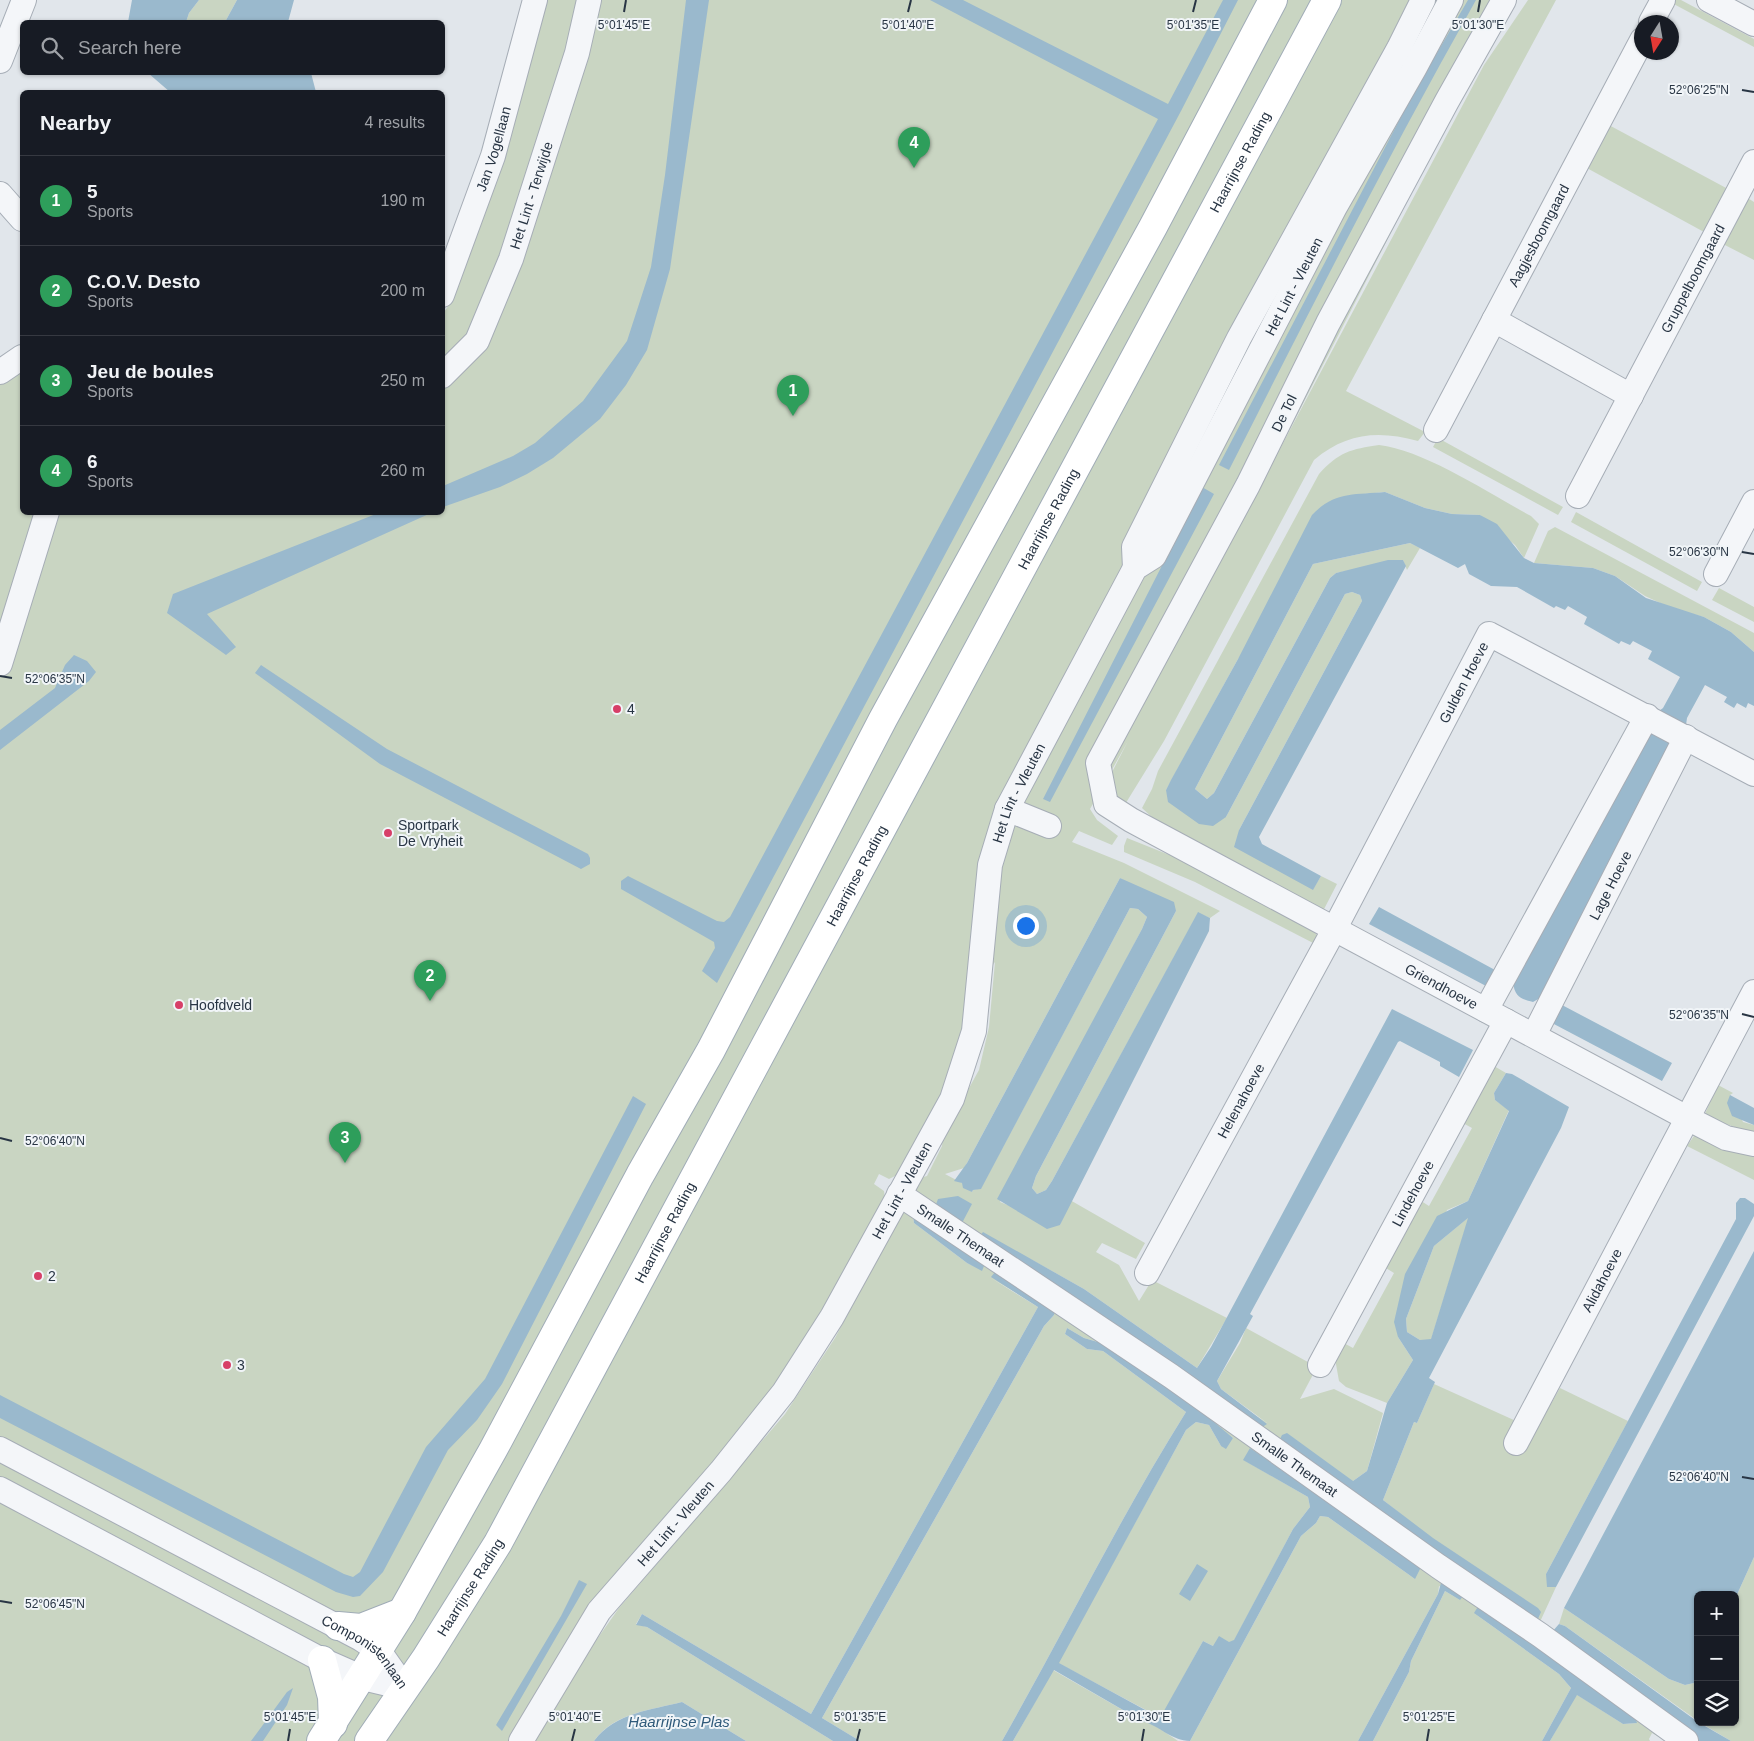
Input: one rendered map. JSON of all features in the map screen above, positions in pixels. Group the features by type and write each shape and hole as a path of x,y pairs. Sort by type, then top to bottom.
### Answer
{"main road":[{"path":"327,1733 363,1678 402,1612 711,1050 884,719 1148,235 1273,0"},
{"name":"Haarrijnse Rading","path":"369,1741 498,1543 1327,0"},
{"path":"338,1626 361,1628 402,1612"},
{"path":"322,1660 332,1697 327,1733"}],"street":[{"path":"0,61 24,0"},
{"name":"Jan Vogellaan","path":"445,287 493,156 535,0"},
{"name":"Het Lint - Terwijde","path":"445,373 477,341 511,259 577,53 589,0"},
{"name":"Het Lint - Vleuten","path":"522,1741 599,1611 721,1471 784,1392 832,1317 952,1098 974,1031 990,865 1007,809 1135,568 1134,547 1192,460 1249,344 1325,202 1423,0"},
{"name":"Het Lint - Vleuten","path":"1325,202 1414,69 1451,0"},
{"name":"De Tol","path":"1131,820 1106,804 1098,763 1248,485 1332,314 1504,0"},
{"path":"1655,15 1663,0"},
{"path":"1709,0 1754,24"},
{"name":"Aagjesboomgaard","path":"1436,430 1634,55"},
{"name":"Gruppelboomgaard","path":"1578,496 1754,162"},
{"path":"0,194 20,216"},
{"path":"1494,320 1631,396"},
{"path":"0,372 20,358"},
{"path":"1716,574 1754,502"},
{"path":"0,664 46,515"},
{"name":"Gulden Hoeve","path":"1335,928 1489,634 1754,774"},
{"path":"1496,1015 1648,717"},
{"name":"Lage Hoeve","path":"1534,1035 1685,737"},
{"path":"1007,809 1049,826"},
{"name":"Griendhoeve","path":"1131,820 1689,1119 1726,1138 1754,1144"},
{"name":"Helenahoeve","path":"1147,1273 1335,928"},
{"name":"Alidahoeve","path":"1516,1443 1689,1119 1754,992"},
{"name":"Lindehoeve","path":"1320,1365 1496,1015"},
{"name":"Smalle Themaat","path":"900,1194 1172,1376 1438,1566 1540,1635 1686,1741"},
{"name":"Componistenlaan","path":"0,1449 338,1626 379,1651 405,1688"},
{"name":"Componistenlaan","path":"0,1489 322,1660 363,1678 405,1688"}],"green space":[{"path":"199,0 237,0 226,20 187,20 189,13"},
{"path":"543,0 1515,0 1450,118 1274,460 1484,65 1528,0 1556,0 1346,391 1425,432 1418,441 1376,435 1350,439 1326,451 1314,460 1164,741 1124,806 1114,793 1110,776 1128,741 1090,809 1097,820 1118,836 1112,845 1079,831 1072,842 1124,863 1220,911 1210,918 1198,913 1052,1181 1046,1190 1037,1194 1032,1188 1036,1176 1176,911 1120,878 967,1163 964,1168 945,1174 962,1183 972,1192 981,1188 1130,908 1138,909 1147,917 1142,929 1000,1202 1060,1225 1070,1200 1145,1243 1136,1259 1102,1243 1096,1252 1119,1265 1139,1301 1152,1280 1227,1318 1197,1368 1084,1289 1034,1261 981,1239 1093,1309 1267,1423 1221,1389 1217,1381 1240,1343 1246,1328 1317,1367 1300,1399 1334,1389 1383,1413 1367,1471 1353,1481 1697,1741 1666,1741 1652,1733 1650,1741 1550,1741 1576,1694 1623,1724 1637,1723 1474,1613 1559,1674 1571,1688 1542,1741 1373,1741 1409,1672 1411,1661 1445,1591 1460,1600 1439,1586 1438,1594 1358,1741 1190,1741 1301,1536 1316,1523 1320,1516 1328,1517 1415,1579 1276,1465 1244,1460 1308,1497 1310,1507 1293,1529 1234,1641 1213,1646 1203,1641 1161,1718 1058,1663 1186,1430 1196,1422 1209,1425 1221,1446 1233,1438 1108,1345 1084,1338 1067,1328 1065,1334 1087,1349 1103,1351 1186,1412 1115,1534 1002,1741 860,1741 822,1718 1044,1326 1054,1315 991,1278 1038,1307 811,1714 642,1614 636,1624 647,1627 833,1741 746,1741 682,1702 623,1718 603,1731 594,1741 535,1741 595,1642 619,1608 785,1414 835,1338 903,1211 913,1215 914,1223 967,1263 982,1270 921,1216 914,1189 920,1178 927,1176 942,1146 943,1135 979,1070 989,1027 995,962 971,998 953,1076 897,1175 889,1179 879,1174 874,1184 884,1191 885,1200 793,1364 514,1741 0,1741 0,381 20,366 20,515 445,515 445,310 469,252"},
{"path":"1670,0 1681,0 1754,39 1754,47 1670,2"},
{"path":"1607,124 1728,189 1704,232 1585,167"},
{"path":"1746,197 1754,202 1754,260 1721,243"},
{"path":"1438,438 1563,507 1558,515 1433,447"},
{"path":"1379,445 1416,455 1436,464 1531,516 1539,524 1524,558 1515,545 1480,515 1452,514 1425,508 1385,492 1364,494 1238,659 1166,790 1226,817 1345,594 1352,592 1360,595 1362,601 1239,830 1313,889 1321,876 1337,884 1322,913 1156,821 1142,808 1152,789 1158,771 1319,474 1339,456 1353,450"},
{"path":"1576,512 1702,582 1697,591 1571,522"},
{"path":"1555,527 1754,633 1754,652 1731,632 1704,617 1671,608 1645,596 1615,576 1593,568 1534,563 1548,531"},
{"path":"1410,543 1420,548 1407,570 1403,560 1336,573 1330,578 1214,793 1207,799 1195,789 1313,564"},
{"path":"1719,588 1754,607 1754,622 1712,600"},
{"path":"1127,838 1177,858 1313,928 1317,936 1317,945 1195,882 1124,852"},
{"path":"1494,1066 1506,1073 1494,1093 1495,1100 1509,1110 1468,1201 1447,1210 1398,1337 1413,1360 1387,1403 1346,1387 1339,1381 1334,1353 1340,1341 1353,1348 1394,1273 1381,1265 1418,1199 1429,1206 1472,1128 1461,1122"},
{"path":"1718,1085 1733,1093 1730,1095 1743,1122 1754,1125 1754,1134 1704,1116"},
{"path":"1696,1133 1754,1155 1754,1180 1687,1146"},
{"path":"1469,1217 1431,1340 1420,1340 1407,1332 1406,1319 1434,1246"},
{"path":"1434,1384 1536,1430 1560,1388 1628,1421 1546,1574 1552,1587 1556,1587 1539,1624 1383,1500 1414,1422 1417,1423"},
{"path":"1754,1557 1754,1741 1731,1741 1706,1726 1739,1726 1739,1591"},
{"path":"1564,1608 1669,1679 1685,1685 1694,1683 1694,1718 1565,1626 1559,1624"},
{"path":"1053,1670 1142,1721 1153,1724 1178,1741 1013,1741"}],"water":[{"path":"132,0 199,0 189,13 187,20 128,20"},
{"path":"237,0 294,0 289,20 226,20"},
{"path":"686,0 709,0 670,269 647,350 626,385 600,419 553,458 527,474 500,487 445,506 445,485 513,456 535,443 583,401 627,341 651,267 665,175"},
{"path":"930,0 963,0 1168,104 1223,0 1238,0 1181,111 717,983 702,971 715,948 714,942 621,889 621,881 628,876 717,921 724,922 730,917 1158,119"},
{"path":"1468,0 1476,0 1319,292 1229,470 1219,465 1414,92"},
{"path":"150,75 312,75 315,90 168,90"},
{"path":"1202,487 1214,494 1050,802 1043,799"},
{"path":"1385,492 1425,508 1452,514 1480,515 1497,524 1524,558 1534,563 1593,568 1615,576 1646,598 1704,617 1731,632 1754,652 1754,706 1748,703 1746,708 1737,703 1734,708 1724,702 1727,697 1705,685 1687,718 1685,732 1540,998 1533,1002 1519,996 1515,991 1513,983 1655,714 1663,708 1680,677 1648,659 1652,651 1633,641 1630,645 1621,641 1619,644 1584,624 1587,617 1568,606 1565,610 1556,606 1554,608 1517,587 1491,586 1469,574 1465,564 1458,568 1410,543 1313,564 1195,789 1207,799 1214,793 1330,578 1336,573 1388,560 1403,560 1406,566 1259,837 1262,844 1321,876 1313,890 1234,847 1239,830 1362,601 1360,595 1352,592 1345,594 1226,817 1213,826 1199,824 1168,802 1166,790 1171,780 1238,659 1312,515 1320,507 1337,498 1354,494"},
{"path":"373,515 427,515 207,614 236,647 226,655 167,613 173,594"},
{"path":"74,655 87,661 96,672 89,681 0,750 0,730 55,688 65,665"},
{"path":"261,665 387,749 588,854 590,864 581,869 380,764 255,673"},
{"path":"1120,878 1174,902 1176,911 1036,1176 1032,1188 1037,1194 1046,1190 1052,1181 1198,912 1210,918 1209,931 1060,1225 1047,1229 997,1199 1142,929 1147,917 1138,909 1130,908 981,1189 973,1190 972,1192 963,1188 962,1183 954,1181 967,1163"},
{"path":"1379,907 1495,970 1486,986 1369,924"},
{"path":"1562,1005 1672,1063 1662,1081 1552,1023"},
{"path":"1392,1009 1473,1050 1459,1077 1440,1066 1440,1062 1400,1041 1398,1042 1250,1314 1253,1316 1217,1381 1221,1389 1267,1424 1261,1428 1093,1309 981,1239 980,1236 983,1232 1084,1289 1197,1368 1211,1347"},
{"path":"1506,1073 1512,1074 1569,1107 1561,1128 1429,1378 1435,1382 1417,1423 1414,1422 1383,1500 1433,1538 1538,1608 1541,1612 1537,1621 1279,1441 1282,1435 1287,1433 1353,1481 1367,1471 1387,1403 1413,1360 1398,1337 1394,1322 1405,1274 1437,1216 1468,1201 1509,1111 1495,1100 1494,1093","holes":["1468,1218 1431,1339 1420,1340 1407,1332 1406,1319 1434,1246"]},
{"path":"1730,1095 1754,1108 1754,1125 1732,1116 1727,1103"},
{"path":"633,1096 646,1104 502,1384 477,1420 448,1450 383,1572 360,1596 353,1597 336,1592 0,1418 0,1395 353,1577 360,1572 426,1447 485,1379"},
{"path":"958,1196 972,1204 962,1223 935,1207 938,1199"},
{"path":"1740,1198 1745,1198 1754,1204 1754,1216 1556,1587 1547,1587 1546,1574 1736,1219 1736,1203"},
{"path":"913,1215 921,1216 984,1266 982,1271 967,1263 914,1223"},
{"path":"1754,1251 1754,1557 1739,1591 1694,1591 1694,1683 1685,1685 1669,1679 1564,1608"},
{"path":"995,1272 1055,1307 1054,1315 1044,1326 822,1718 860,1741 833,1741 647,1627 636,1625 642,1614 811,1714 1038,1307 991,1277"},
{"path":"1067,1328 1084,1338 1108,1345 1202,1412 1233,1438 1226,1449 1221,1446 1209,1425 1196,1422 1186,1430 1059,1663 1160,1718 1203,1641 1213,1646 1219,1636 1229,1642 1234,1640 1293,1529 1310,1507 1308,1497 1243,1460 1250,1448 1421,1567 1415,1579 1328,1517 1320,1516 1316,1523 1301,1536 1190,1741 1177,1739 1142,1721 1054,1670 1013,1741 1002,1741 1115,1534 1186,1412 1103,1351 1087,1349 1065,1334"},
{"path":"1197,1564 1208,1571 1190,1601 1179,1594"},
{"path":"579,1580 587,1584 502,1731 496,1725 561,1616"},
{"path":"1441,1583 1447,1584 1464,1595 1460,1600 1445,1591 1411,1661 1409,1672 1373,1741 1358,1741 1438,1594"},
{"path":"1479,1605 1634,1714 1637,1723 1623,1724 1577,1695 1550,1741 1542,1741 1571,1688 1559,1674 1474,1613"},
{"path":"1559,1624 1565,1626 1694,1719 1694,1726 1705,1726 1731,1741 1697,1741 1552,1632"},
{"path":"293,1688 287,1705 263,1741 251,1741 287,1692"},
{"name":"Haarrijnse Plas","path":"682,1702 746,1741 594,1741 603,1731 624,1718 647,1710"}],"place":[{"name":"6","path":"914,168"},
{"name":"5","path":"793,416"},
{"name":"4","path":"617,709"},
{"name":"Sportpark De Vryheit","path":"388,833"},
{"name":"C.O.V. Desto","path":"430,1001"},
{"name":"Hoofdveld","path":"179,1005"},
{"name":"Jeu de boules","path":"345,1163"},
{"name":"2","path":"38,1276"},
{"name":"3","path":"227,1365"}]}
